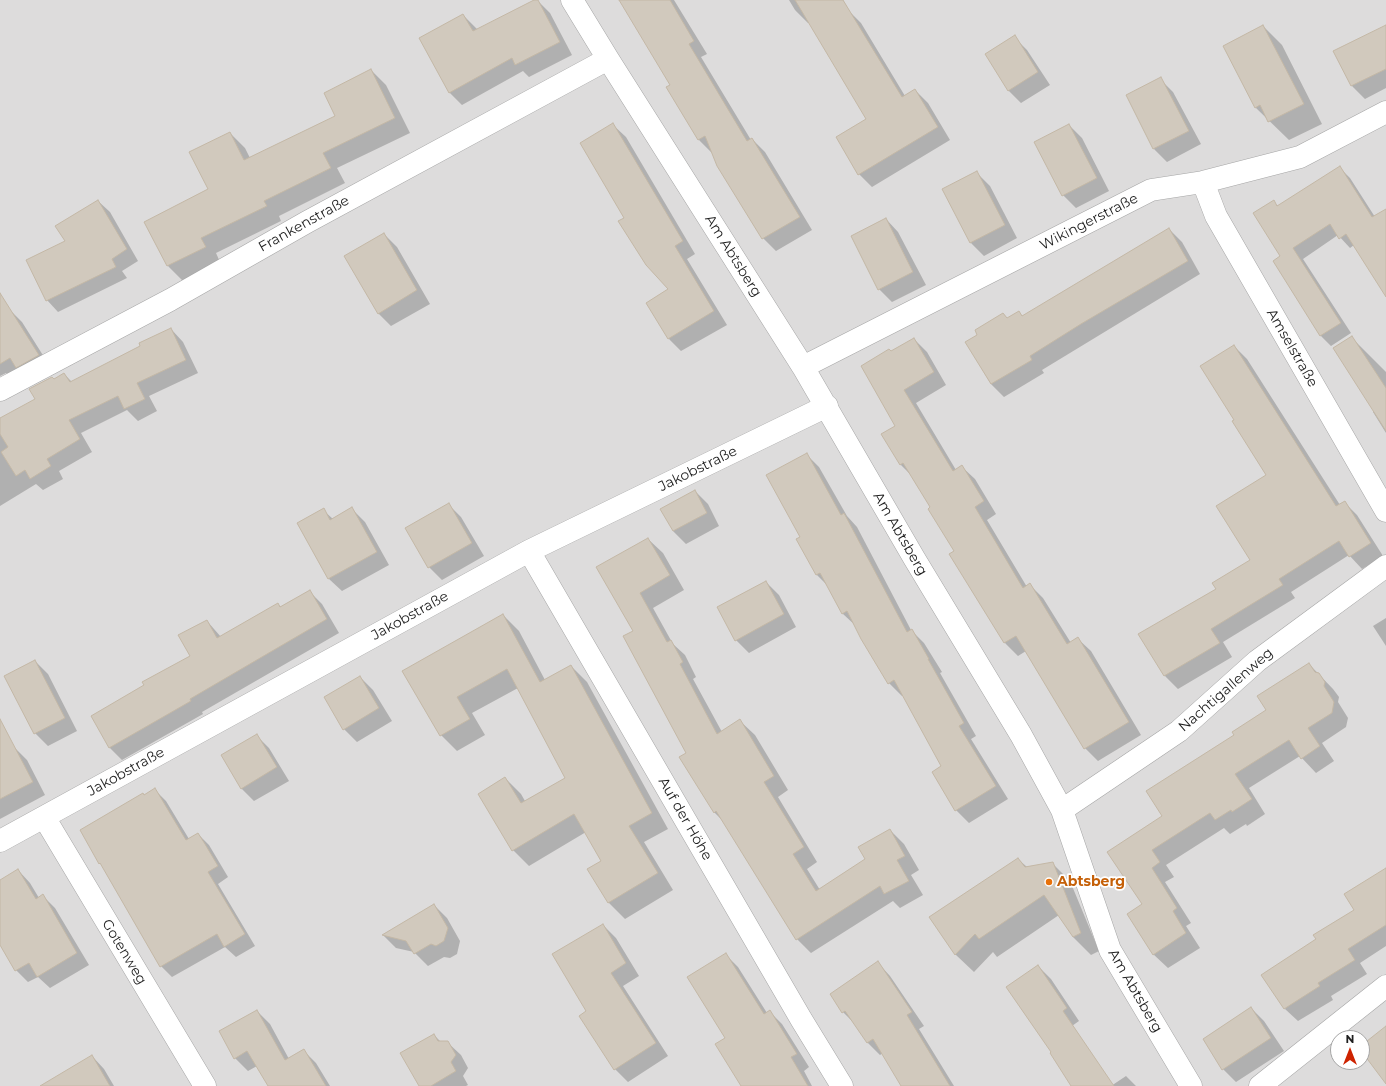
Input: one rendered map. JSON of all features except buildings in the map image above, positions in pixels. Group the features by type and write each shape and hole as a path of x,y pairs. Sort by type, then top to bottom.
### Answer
{"street":[{"name":"Am Abtsberg","path":"572,0 827,406 914,558 1021,735 1062,810 1110,950 1191,1086"},
{"name":"Frankenstraße","path":"0,390 170,300 307,222 608,59"},
{"name":"Wikingerstraße","path":"803,367 1151,190 1203,182 1300,157 1386,112"},
{"name":"Amselstraße","path":"1203,182 1216,216 1386,511"},
{"name":"Jakobstraße","path":"0,841 529,551 827,406"},
{"name":"Auf der Höhe","path":"529,551 801,1019 842,1086"},
{"name":"Nachtigallenweg","path":"1062,810 1179,731 1257,661 1386,566"},
{"name":"Gotenweg","path":"44,817 205,1086"},
{"path":"1260,1086 1386,986"}],"shaded area":[{"path":"0,0 1386,0 1386,1086 0,1086"}],"place":[{"name":"Abtsberg","path":"1049,882"}]}
